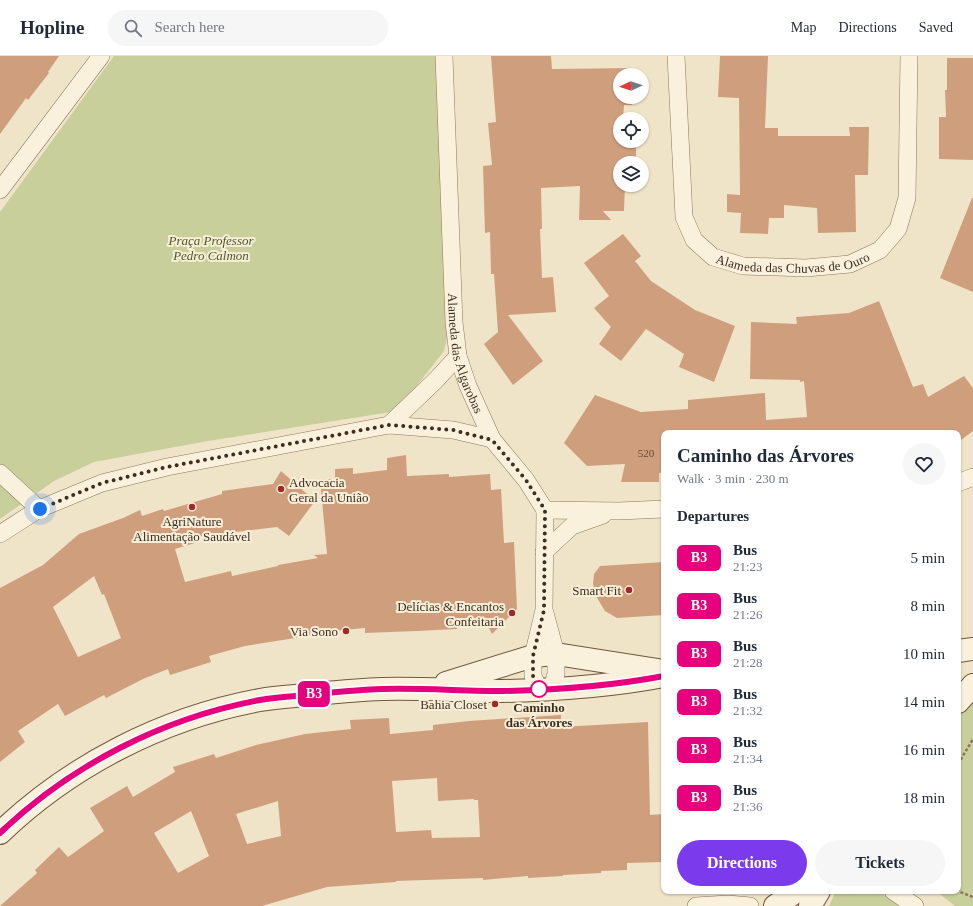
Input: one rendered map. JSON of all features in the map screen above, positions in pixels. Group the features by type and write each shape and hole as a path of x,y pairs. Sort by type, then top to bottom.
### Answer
{"main road":[{"path":"961,651 973,649"},
{"path":"427,689 533,656 556,654 661,671"},
{"path":"0,833 22,812 64,782 112,751 161,729 214,710 261,700 321,693 383,689 502,691 545,689 596,686 661,676"},
{"path":"961,699 973,685"},
{"path":"776,906 794,894"},
{"path":"810,906 817,894"}],"street":[{"path":"0,190 101,56"},
{"name":"Alameda das Algarobas","path":"444,56 454,322 458,356 468,386 492,440 526,480 545,510"},
{"name":"Alameda das Chuvas de Ouro","path":"676,56 684,217 694,240 713,257 742,266 806,268 850,264 880,250 898,229 907,198 909,56"},
{"path":"389,425 432,385 458,356"},
{"path":"0,534 40,509 102,483 167,467 389,425 453,430 492,440"},
{"path":"0,473 40,509"},
{"path":"961,482 973,477"},
{"path":"544,610 556,654 556,674 545,689 533,676 533,656 544,610 545,510 661,509"},
{"path":"544,552 572,526 594,517 619,510"},
{"path":"897,894 915,906"},
{"path":"696,906 728,904 750,906"}],"path":[{"path":"961,759 973,739"},
{"path":"961,892 973,897"}],"green space":[{"name":"Praça Professor Pedro Calmon","path":"114,56 436,56 452,318 444,351 397,411 208,441 94,462 54,481 0,519 0,212"},
{"path":"973,693 973,906 955,906 940,894 961,894 961,711"},
{"path":"835,894 883,894 899,906 829,906"}],"building":[{"path":"0,56 59,56 48,72 49,73 28,100 26,98 0,134"},
{"path":"491,56 551,56 552,69 613,68 613,104 632,105 624,105 624,112 613,112 613,148 636,148 636,156 613,156 613,192 625,192 624,211 603,211 611,220 579,220 580,186 541,188 542,229 540,229 542,278 553,277 556,312 508,315 543,361 513,385 484,344 498,332 494,274 491,274 490,232 485,233 483,166 492,165 488,123 496,122"},
{"path":"720,56 768,56 765,128 778,128 778,136 850,136 849,127 869,127 868,175 855,175 856,232 818,233 817,208 784,205 784,218 769,218 768,234 740,233 741,213 727,212 727,194 740,195 739,98 718,97"},
{"path":"947,58 973,58 973,160 939,159 939,117 946,117 945,90 947,90"},
{"path":"973,198 973,292 940,278"},
{"path":"623,234 641,256 635,261 651,281 695,310 735,326 714,382 679,367 684,354 646,329 621,361 599,344 611,327 594,308 609,296 584,263"},
{"path":"879,301 913,387 923,384 928,397 964,376 973,388 973,431 961,440 961,430 661,430 661,473 659,473 659,482 621,482 625,464 587,466 564,443 595,395 641,412 688,409 688,400 765,393 766,420 807,417 804,381 750,379 751,322 797,324 796,317 849,313"},
{"path":"406,455 407,476 449,474 449,477 490,474 491,490 501,489 504,543 514,542 517,609 492,634 487,624 457,626 457,629 365,633 365,628 321,632 321,634 245,646 209,656 211,662 170,675 168,669 143,679 106,698 104,695 65,716 58,704 18,731 25,742 0,762 0,588 43,565 79,534 123,518 140,510 142,516 222,494 222,491 273,484 281,471 315,501 289,536 277,527 195,537 198,542 175,549 185,582 231,571 232,576 278,565 318,558 314,555 327,554 320,479 335,479 335,469 353,468 353,474 387,470 387,458","holes":["94,576 102,595 104,594 121,638 78,657 53,607"]},
{"name":"Smart Fit","path":"661,562 661,615 617,618 605,611 596,596 593,584 594,574 600,566"},
{"path":"561,715 561,727 648,722 650,815 661,814 661,862 627,863 627,870 601,871 601,873 563,876 528,878 528,876 483,880 483,878 396,881 327,887 262,906 0,906 37,873 35,870 59,847 68,857 104,831 90,808 127,786 133,797 175,772 173,767 214,754 216,758 256,745 305,734 351,729 350,720 389,718 390,734 433,730 433,725","holes":["437,778 438,801 478,800 480,837 432,838 431,830 396,832 392,781","278,801 281,836 247,844 236,814","191,811 209,856 178,873 154,833"]}],"bus line":[{"name":"B3","path":"0,833 22,812 64,782 112,751 161,729 214,710 261,700 321,693 383,689 502,691 596,686 661,676"}],"place":[{"name":"Advocacia Geral da União","path":"281,489"},
{"name":"AgriNature Alimentação Saudável","path":"192,507"},
{"name":"Smart Fit","path":"629,590"},
{"name":"Delícias & Encantos Confeitaria","path":"512,613"},
{"name":"Via Sono","path":"346,631"},
{"name":"Caminho das Árvores","path":"539,689"},
{"name":"Bahia Closet","path":"495,704"}],"route":[{"path":"40,509 102,483 167,467 389,425 453,430 492,440 526,480 545,510 544,610 533,656 533,676 539,689"}]}
